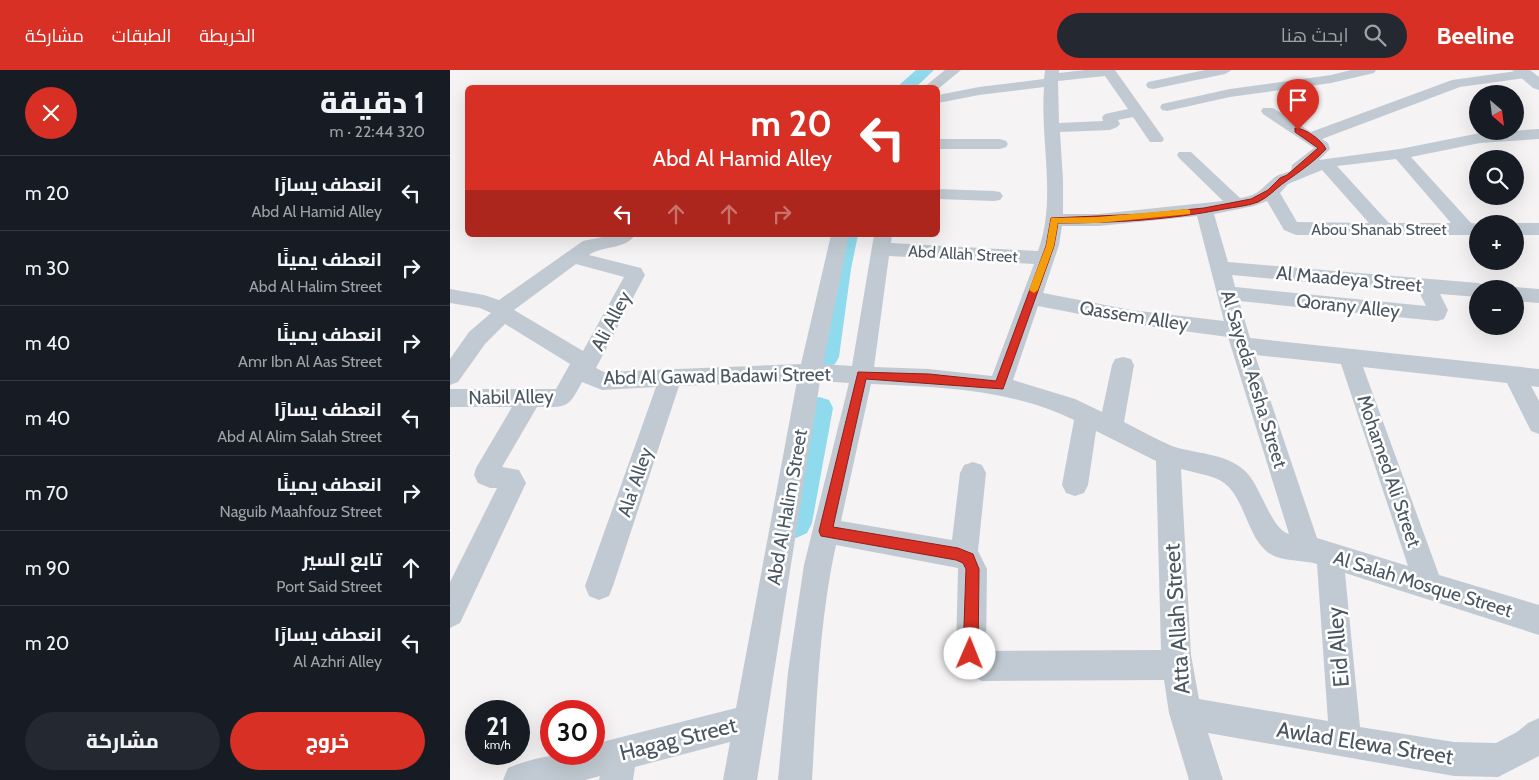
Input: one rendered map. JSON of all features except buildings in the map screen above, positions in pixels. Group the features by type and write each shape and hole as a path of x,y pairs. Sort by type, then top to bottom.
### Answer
{"main road":[{"path":"1522,72 1539,85"}],"street":[{"path":"934,85 954,70"},
{"path":"1154,85 1225,70"},
{"path":"1167,107 1255,89 1331,79 1369,70"},
{"path":"940,99 1051,77 1108,72 1156,139"},
{"path":"1313,140 1315,136 1457,83 1522,72"},
{"path":"1000,386 1052,239 1054,220 1051,77"},
{"path":"1268,111 1322,146 1322,149 1289,177"},
{"path":"1052,128 1108,126 1112,124 1110,117 1137,112"},
{"path":"1054,220 1098,220 1204,210 1254,201 1271,192 1282,180 1325,163 1400,154 1473,139 1539,134"},
{"path":"940,144 1000,144"},
{"path":"1400,154 1469,226"},
{"path":"1185,155 1236,204"},
{"path":"1325,163 1384,229"},
{"name":"Abou Shanab Street","path":"1271,192 1288,224 1296,229 1469,229"},
{"path":"940,194 994,196"},
{"name":"Al Sayeda Aesha Street","path":"1204,210 1239,338 1318,551"},
{"path":"1524,229 1539,229"},
{"path":"450,376 477,338 502,311 590,245 614,242 619,237"},
{"name":"Abd Al Halim Street","path":"740,780 810,372 840,237"},
{"path":"795,780 803,672 818,565 862,375 882,242"},
{"name":"Abd Allah Street","path":"882,242 1045,258"},
{"path":"573,257 635,274"},
{"name":"Al Maadeya Street","path":"1221,268 1469,289"},
{"name":"Ali Alley","path":"584,365 635,274"},
{"name":"Qorany Alley","path":"1228,293 1437,314 1438,310 1426,285"},
{"path":"1524,295 1539,296"},
{"name":"Abd Al Gawad Badawi Street","path":"450,296 484,302 502,311 584,365 590,376 602,381 810,372 929,378 1000,386 1047,397 1112,427"},
{"name":"Qassem Alley","path":"1031,298 1349,357 1539,378"},
{"name":"Mohamed Ali Street","path":"1349,357 1429,586"},
{"name":"Nabil Alley","path":"450,398 562,397 584,365"},
{"path":"1112,427 1123,365"},
{"path":"1514,375 1539,424"},
{"name":"Ala' Alley","path":"599,586 671,378"},
{"path":"450,612 513,483 510,478 490,477 487,475 488,468 530,398"},
{"path":"1075,485 1087,415"},
{"name":"Al Salah Mosque Street","path":"1112,427 1168,456 1223,469 1235,477 1244,487 1262,525 1275,542 1285,548 1318,551 1538,620"},
{"name":"Atta Allah Street","path":"1168,456 1177,665 1185,713 1206,780"},
{"path":"964,555 973,473"},
{"path":"825,531 964,555 971,564 972,569 970,654 982,666 1177,665"},
{"name":"Eid Alley","path":"1318,551 1346,739"},
{"name":"Awlad Elewa Street","path":"1185,713 1346,739 1454,759 1498,760 1529,744 1539,734"},
{"name":"Hagag Street","path":"520,780 618,767 750,721"}],"waterway":[{"path":"908,85 926,70"},
{"path":"826,357 839,269 847,237"},
{"path":"796,523 819,408"}],"slow traffic":[{"path":"1034,290 1050,246 1054,220 1098,220 1187,212"}],"route":[{"path":"970,654 972,569 971,564 964,555 825,531 862,375 929,378 1000,386 1050,246 1054,220 1098,220 1144,216 1204,210 1254,201 1266,196 1282,180 1289,177 1322,149 1322,146 1298,130"}]}
